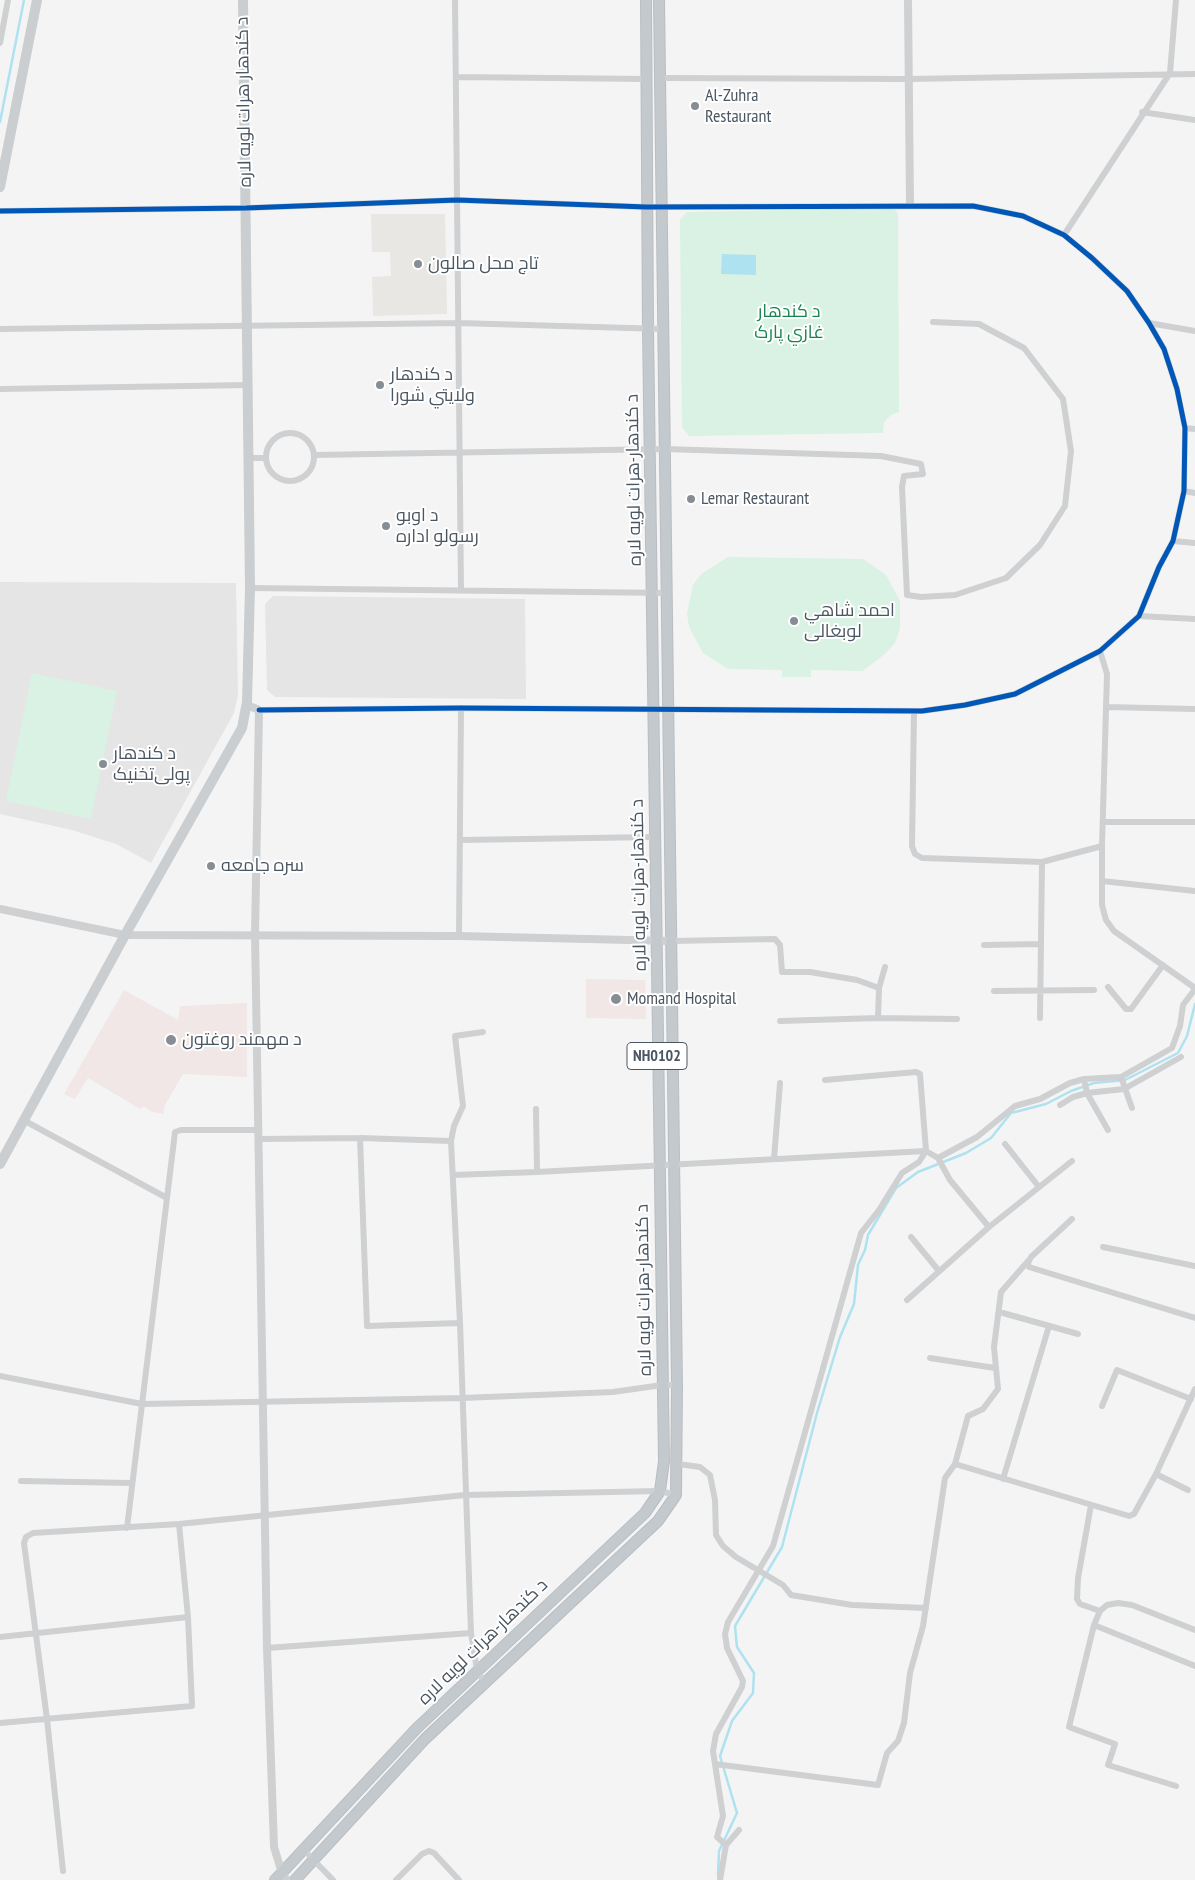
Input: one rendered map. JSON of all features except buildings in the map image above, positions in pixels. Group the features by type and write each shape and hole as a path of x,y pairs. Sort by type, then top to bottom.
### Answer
{"highway":[{"name":"د کندهار-هرات لويه لاره","path":"281,1878 304,1850 417,1728 476,1670 645,1513 660,1492 664,1461 658,1165 646,207 646,0"},
{"name":"د کندهار-هرات لويه لاره","path":"295,1880 425,1739 658,1521 676,1496 678,1464 660,0"}],"main road":[{"path":"0,187 37,0"},
{"name":"د کندهار هرات لویه لاره","path":"0,1164 125,935 232,747 242,728 247,705 250,588 249,385 242,0"}],"street":[{"path":"0,43 8,0"},
{"path":"455,0 462,591"},
{"path":"908,0 910,205"},
{"path":"1064,235 1142,112 1170,73 1176,0"},
{"path":"660,78 909,79 1195,74"},
{"path":"456,77 646,76"},
{"path":"1142,112 1195,120"},
{"path":"0,211 246,208 457,200 646,207 973,206 1022,216 1064,235 1127,291 1149,323 1164,350 1177,389 1185,428 1184,491 1173,540 1159,567 1139,616 1100,651 1015,694 965,705 914,711 668,711 461,708 259,710 247,705"},
{"path":"315,455 665,448 881,456 921,464 923,474 904,476 902,487 907,595 921,597 955,595 1006,578 1040,545 1065,506 1072,451 1063,399 1024,348 979,324 933,322"},
{"path":"0,329 458,323 664,329"},
{"path":"1149,323 1195,332"},
{"path":"0,389 249,385"},
{"path":"1185,428 1195,429"},
{"path":"285,432 301,434 308,440 315,455 311,470 299,480 292,481 277,477 271,472 266,458 271,442 285,432"},
{"path":"249,458 266,458"},
{"path":"1184,491 1195,493"},
{"path":"1173,540 1195,543"},
{"path":"250,588 667,593"},
{"path":"1139,616 1195,619"},
{"path":"938,1158 978,1137 1015,1106 1040,1099 1070,1083 1084,1079 1121,1077 1172,1048 1180,1026 1183,1005 1195,989 1114,931 1106,920 1102,905 1102,846 1107,707 1106,674 1100,651"},
{"path":"1107,707 1195,709"},
{"path":"460,936 461,708"},
{"path":"259,710 254,935 259,1134 262,1403 267,1648 274,1846 281,1878"},
{"path":"914,711 912,846 915,854 922,858 1042,862 1102,846"},
{"path":"1104,822 1195,822"},
{"path":"460,840 654,837"},
{"path":"1040,1018 1042,862"},
{"path":"1102,880 1195,891"},
{"path":"0,909 125,935 460,936 656,942 775,939 780,945 782,972 810,972 857,980 879,988"},
{"path":"984,945 1041,944"},
{"path":"1108,987 1126,1009 1131,1009 1163,965"},
{"path":"878,1018 879,988 885,967"},
{"path":"994,990 1094,990"},
{"path":"780,1021 878,1018 957,1019"},
{"path":"483,1032 455,1036 463,1106 454,1126 451,1141 460,1323 471,1633 476,1670 484,1682"},
{"path":"1060,1105 1073,1097 1088,1093 1124,1089 1181,1057"},
{"path":"720,1880 723,1843 717,1836 724,1816 719,1764 713,1751 716,1734 743,1681 727,1648 725,1634 728,1622 762,1572 773,1546 861,1233 880,1210 902,1173 919,1162 926,1151 920,1074 916,1072 825,1080"},
{"path":"1121,1077 1132,1108"},
{"path":"1084,1079 1088,1093 1108,1130"},
{"path":"774,1158 780,1083"},
{"path":"536,1109 537,1172"},
{"path":"25,1121 167,1198"},
{"path":"126,1528 175,1132 451,1141"},
{"path":"360,1138 367,1326 460,1323"},
{"path":"1005,1144 1039,1186"},
{"path":"453,1175 926,1151 938,1158 950,1180 989,1227"},
{"path":"907,1300 989,1227 1072,1160"},
{"path":"719,1764 878,1785 888,1753 898,1741 904,1723 910,1673 916,1655 926,1608 945,1478 955,1464 968,1416 983,1409 998,1389 994,1347 1001,1292 1029,1260 1072,1219"},
{"path":"911,1237 940,1271"},
{"path":"1103,1247 1195,1266"},
{"path":"1029,1260 1029,1267 1195,1318"},
{"path":"1002,1313 1078,1334"},
{"path":"1003,1480 1049,1326"},
{"path":"930,1358 995,1368"},
{"path":"1102,1406 1117,1370 1191,1399"},
{"path":"0,1376 142,1404 462,1398 613,1392 677,1384"},
{"path":"955,1464 1003,1480 1129,1516 1134,1514 1156,1474 1195,1389"},
{"path":"678,1464 700,1467 710,1475 715,1500 716,1535 719,1541 736,1557 783,1585 791,1594 815,1600 852,1605 926,1608"},
{"path":"1156,1474 1188,1490"},
{"path":"21,1481 132,1483"},
{"path":"63,1871 47,1719 34,1634 24,1543 26,1537 33,1533 179,1524 465,1495 660,1492 676,1496"},
{"path":"1091,1505 1078,1578 1077,1599 1080,1604 1100,1611"},
{"path":"0,1723 192,1706 188,1617 179,1524"},
{"path":"1176,1786 1108,1765 1115,1744 1069,1727 1094,1625 1100,1611 1107,1605 1118,1603 1132,1605 1195,1630"},
{"path":"0,1637 188,1617"},
{"path":"1094,1625 1195,1666"},
{"path":"267,1648 471,1633"},
{"path":"723,1843 739,1830"},
{"path":"304,1850 333,1880"},
{"path":"396,1880 422,1854 429,1851 434,1853 459,1880"}],"shaded area":[{"name":"تاج محل صالون","path":"371,214 445,214 447,314 373,316 372,277 391,276 390,252 372,252"},
{"name":"د کندهار پولی‌تخنیک","path":"0,582 236,583 238,696 234,713 151,863 116,844 72,830 0,814"},
{"path":"273,596 525,599 526,699 275,697 267,690 265,604"},
{"name":"Momand Hospital","path":"586,979 645,980 646,1019 586,1018"},
{"name":"د مهمند روغتون","path":"124,990 178,1020 180,1006 247,1003 247,1077 183,1074 164,1107 164,1114 152,1112 144,1106 140,1109 88,1078 75,1099 64,1094"}],"green space":[{"name":"د کندهار غازي پارک","path":"894,208 898,214 899,412 891,415 884,422 883,433 689,436 682,427 680,219 687,212"},
{"name":"احمد شاهي لوبغالی","path":"728,557 863,559 886,575 900,601 900,629 895,643 886,653 863,671 811,670 811,677 782,677 782,670 728,669 703,653 689,627 687,613 693,585 701,574"},
{"path":"32,673 117,691 91,819 6,801"}],"water":[{"path":"722,254 756,255 756,275 721,274"}],"waterway":[{"path":"0,122 24,0"},
{"path":"718,1876 719,1851 737,1813 720,1756 732,1721 753,1693 754,1673 737,1647 735,1626 782,1547 817,1413 840,1337 854,1304 858,1265 865,1250 868,1235 896,1188 918,1172 966,1153 991,1138 1011,1113 1046,1104 1071,1091 1094,1083 1125,1080 1178,1053 1187,1036 1195,1004"}],"cycle path":[{"path":"0,211 246,208 457,200 646,207 973,206 1023,216 1064,235 1127,291 1164,349 1177,389 1185,428 1184,491 1173,541 1159,567 1139,616 1100,651 1015,694 965,705 922,711 461,708 259,710"}],"place":[{"name":"Al-Zuhra Restaurant","path":"695,106"},
{"name":"تاج محل صالون","path":"418,264"},
{"name":"د کندهار ولايتي شورا","path":"380,385"},
{"name":"Lemar Restaurant","path":"691,499"},
{"name":"د اوبو رسولو اداره","path":"386,526"},
{"name":"احمد شاهي لوبغالی","path":"794,621"},
{"name":"د کندهار پولی‌تخنیک","path":"103,764"},
{"name":"سره جامعه","path":"211,866"},
{"name":"Momand Hospital","path":"616,999"},
{"name":"د مهمند روغتون","path":"171,1040"}]}
